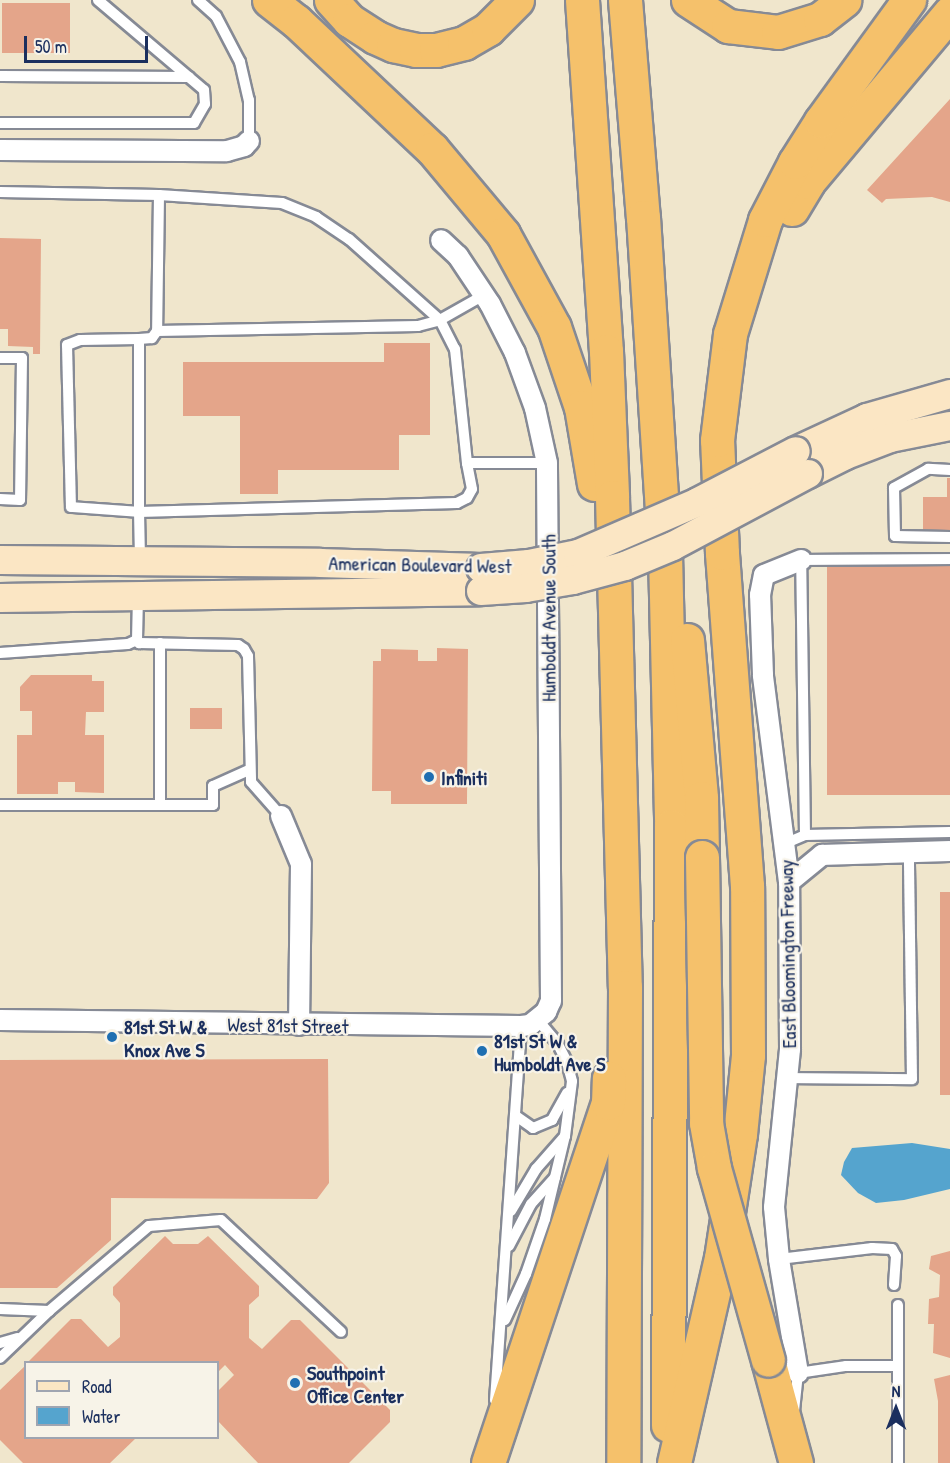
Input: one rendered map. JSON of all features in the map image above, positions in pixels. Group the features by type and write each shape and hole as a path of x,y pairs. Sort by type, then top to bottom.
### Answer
{"highway":[{"path":"269,0 296,21 432,149 502,234 554,327 581,407 597,500 614,552"},
{"path":"332,0 349,20 375,37 393,45 436,50 464,43 488,29 517,0"},
{"path":"582,0 606,351 614,552 625,987 623,1463"},
{"path":"625,0 664,553 671,826 668,1463"},
{"path":"688,0 728,26 778,32 820,19 844,0"},
{"path":"674,1463 721,1258 740,1134 748,1055 747,886 722,553 717,440 730,334 765,220 795,162 821,121 909,0"},
{"path":"730,334 764,256 808,182 950,13"},
{"path":"656,418 677,530 701,798 706,1123 714,1168 794,1453"},
{"path":"487,1460 608,1103 621,831"}],"main road":[{"name":"American Boulevard West","path":"802,463 867,418 950,394"},
{"name":"American Boulevard West","path":"0,598 138,596 481,579 529,564 578,554 698,502 802,463 846,455 890,438 950,426"},
{"name":"American Boulevard West","path":"0,560 140,561 481,579"},
{"path":"138,596 140,561"}],"street":[{"path":"0,150 227,151 244,146 249,141"},
{"name":"Humboldt Avenue South","path":"441,240 458,256 484,296 515,353 535,408 547,463 551,1001 546,1012 530,1023"},
{"name":"East Bloomington Freeway","path":"798,1373 779,1259 774,1207 790,1049 789,882 763,675 760,595 764,575 801,560"},
{"path":"281,816 301,864 299,1025"},
{"path":"789,882 822,855 950,851"},
{"name":"West 81st Street","path":"0,1020 299,1025 530,1023"}],"lane":[{"path":"0,123 194,123 205,104 204,90 98,0"},
{"path":"198,0 216,16 240,62 249,100 249,141"},
{"path":"0,76 189,77"},
{"path":"0,192 159,195 282,202 316,217 349,239 440,320 455,349 466,463 472,489 467,498 457,503 139,512 70,505 67,345 80,340 152,338 156,331 159,195"},
{"path":"156,331 418,326 440,320 484,296"},
{"path":"139,339 140,561"},
{"path":"0,358 22,358 20,500 0,500"},
{"path":"466,463 547,463"},
{"path":"950,470 928,469 894,488 895,536 950,537"},
{"path":"805,835 801,560 950,559"},
{"path":"138,596 137,639 139,643 238,645 244,649 248,656 251,782 281,816"},
{"path":"0,653 128,644 137,639"},
{"path":"160,643 160,805"},
{"path":"0,805 213,805 213,786 249,770"},
{"path":"784,844 805,835 950,832"},
{"path":"787,1078 912,1079 909,851"},
{"path":"487,1460 502,1328 516,1116 530,1023 558,1044 567,1062 572,1082 557,1174 526,1274 502,1328"},
{"path":"516,1116 533,1128 552,1120 572,1082"},
{"path":"509,1213 536,1169 565,1136"},
{"path":"507,1250 531,1204 557,1174"},
{"path":"0,1358 49,1311 149,1226 221,1220 341,1332"},
{"path":"779,1259 872,1248 892,1249 896,1256 894,1285"},
{"path":"898,1305 898,1463"},
{"path":"0,1309 49,1311"},
{"path":"0,1343 12,1341 25,1333"},
{"path":"794,1453 798,1373 846,1366 898,1366"}],"water":[{"path":"912,1143 950,1149 950,1189 904,1200 876,1203 858,1193 841,1175 844,1162 852,1148"}],"building":[{"path":"2,3 70,3 70,53 2,53"},
{"path":"950,99 950,202 932,197 886,199 882,203 867,190"},
{"path":"0,238 41,239 40,354 33,354 33,347 8,346 8,329 0,329"},
{"path":"384,343 430,343 430,435 399,435 399,470 278,470 278,494 240,494 240,416 183,416 183,362 384,362"},
{"path":"947,478 950,478 950,531 923,531 923,497 947,497"},
{"path":"827,565 950,565 950,795 827,795"},
{"path":"437,648 468,649 467,804 391,804 391,791 372,791 373,661 381,661 381,649 418,650 418,661 437,661"},
{"path":"31,675 92,675 92,681 104,681 104,712 86,712 85,735 104,735 104,793 75,792 75,782 58,782 58,794 17,794 17,735 32,735 32,711 20,711 20,687"},
{"path":"190,708 222,708 222,729 190,729"},
{"path":"940,892 950,892 950,1095 940,1095"},
{"path":"328,1059 329,1183 317,1199 111,1198 111,1240 57,1288 0,1288 0,1060"},
{"path":"165,1236 173,1244 198,1244 208,1236 259,1286 259,1296 249,1305 249,1338 262,1349 291,1320 300,1320 390,1410 390,1422 349,1463 258,1463 219,1422 219,1390 234,1375 225,1365 219,1371 219,1361 29,1361 71,1319 81,1319 108,1347 120,1337 120,1303 113,1295 113,1287"},
{"path":"950,1251 950,1358 933,1353 934,1324 928,1324 929,1299 939,1297 940,1275 929,1269 931,1256"},
{"path":"24,1367 24,1439 135,1439 110,1463 23,1463 0,1440 0,1390"},
{"path":"950,1375 950,1463 938,1463 938,1401 934,1379"}],"place":[{"name":"Infiniti","path":"429,777"},
{"name":"81st St W & Knox Ave S","path":"112,1037"},
{"name":"81st St W & Humboldt Ave S","path":"482,1051"},
{"name":"Southpoint Office Center","path":"295,1383"}]}
